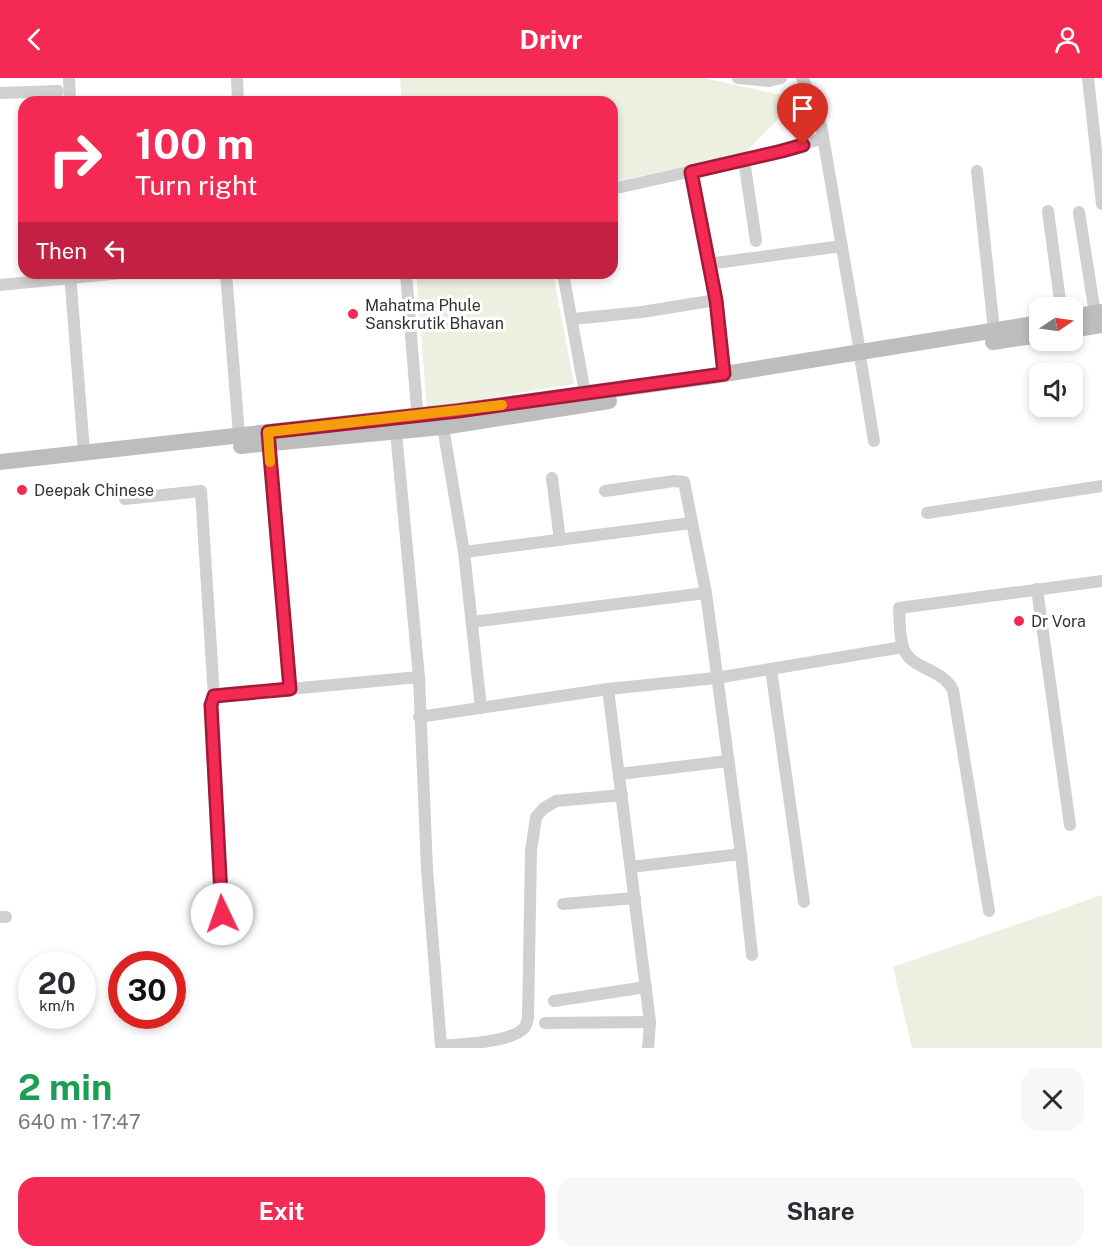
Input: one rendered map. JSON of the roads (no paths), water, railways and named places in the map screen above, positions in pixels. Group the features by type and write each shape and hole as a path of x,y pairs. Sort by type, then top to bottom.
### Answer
{"main road":[{"path":"1083,317 1100,317"},
{"path":"1083,325 1100,317"},
{"path":"0,462 239,435 268,438 396,432 418,423 443,427 861,357 1029,325"},
{"path":"0,473 268,438 418,423 585,393 1029,336"}],"street":[{"path":"69,78 70,96"},
{"path":"237,78 238,96"},
{"path":"738,78 769,81 781,78"},
{"path":"802,78 809,91 824,138 874,441"},
{"path":"1088,78 1102,204"},
{"path":"0,93 45,96"},
{"path":"618,188 782,151 824,138"},
{"path":"744,160 756,241"},
{"path":"977,171 993,330"},
{"path":"691,172 716,300 724,374"},
{"path":"1048,211 1060,297"},
{"path":"1079,212 1100,317"},
{"path":"708,264 842,246"},
{"path":"0,285 47,279"},
{"path":"71,279 84,452"},
{"path":"226,279 239,435"},
{"path":"406,279 418,423"},
{"path":"564,279 585,393"},
{"path":"573,320 716,300"},
{"path":"443,427 464,552 481,708"},
{"path":"396,432 419,677 427,869 441,1046 499,1039 516,1034 525,1027 528,1018 531,945 531,851 536,817 544,808 556,801 622,795"},
{"path":"268,438 290,689"},
{"path":"552,478 560,540"},
{"path":"605,491 667,482 684,482 706,593 741,854 752,955"},
{"path":"927,513 1102,486"},
{"path":"125,499 201,490 214,696 211,705 222,914"},
{"path":"464,552 691,523"},
{"path":"989,911 952,690 947,680 911,659 903,647 899,608 1102,581"},
{"path":"1037,589 1070,825"},
{"path":"472,622 706,593"},
{"path":"419,717 608,689 716,678 903,647"},
{"path":"771,669 804,902"},
{"path":"214,696 419,677"},
{"path":"608,689 650,1022 648,1048"},
{"path":"619,774 728,761"},
{"path":"631,867 741,854"},
{"path":"563,904 635,898"},
{"path":"554,1001 646,987"},
{"path":"545,1023 650,1022"}],"place":[{"name":"Mahatma Phule Sanskrutik Bhavan","path":"353,314"},
{"name":"Deepak Chinese","path":"22,490"},
{"name":"Dr Vora","path":"1019,621"}]}
